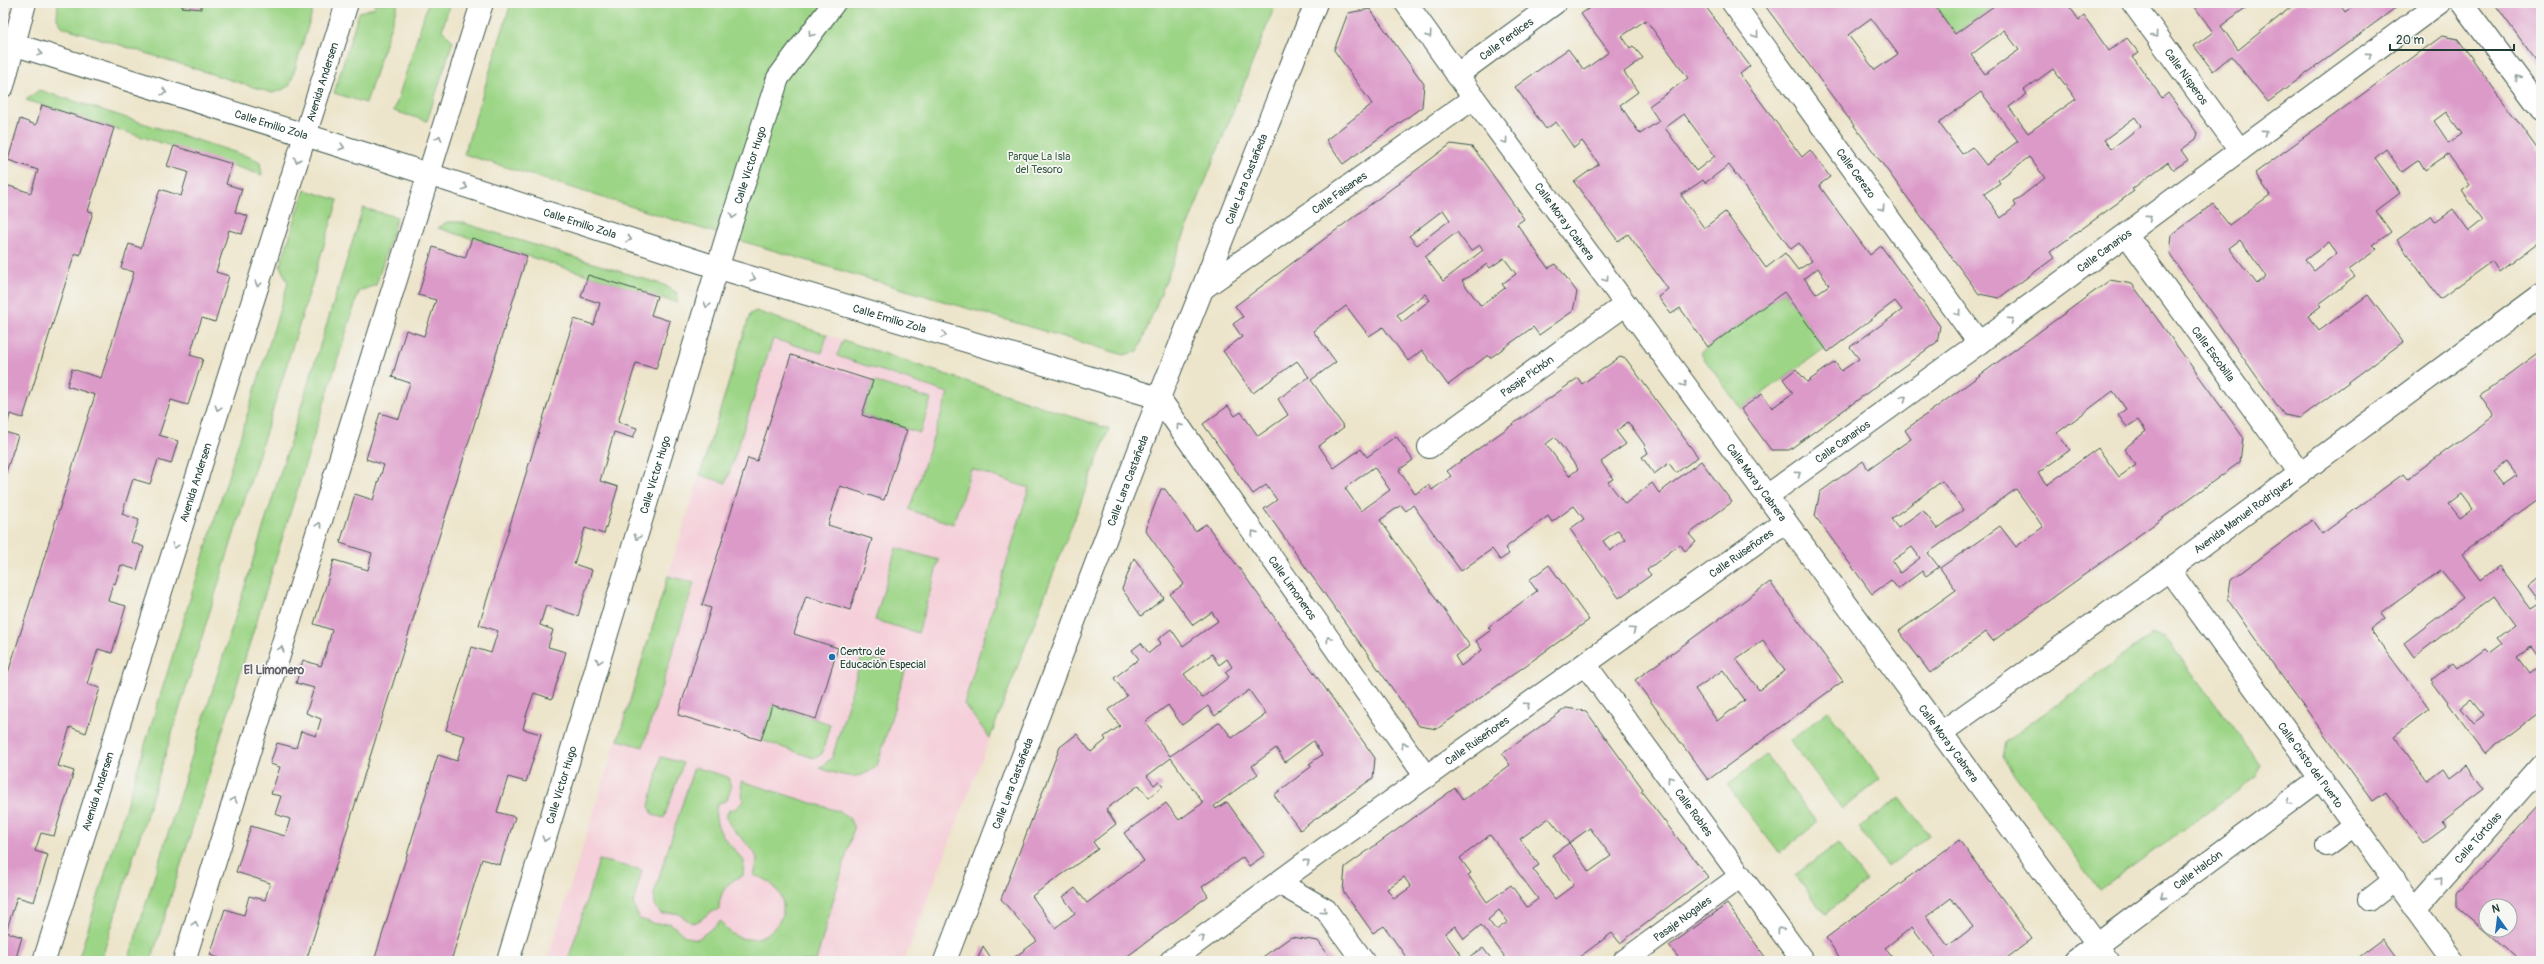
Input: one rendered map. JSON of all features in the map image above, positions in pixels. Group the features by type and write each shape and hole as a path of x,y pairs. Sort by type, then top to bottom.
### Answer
{"street":[{"path":"3,86 9,43 25,3"},
{"name":"Avenida Andersen","path":"44,961 346,3"},
{"path":"184,961 482,3"},
{"name":"Calle Víctor Hugo","path":"508,961 719,268 727,236 778,78 834,3"},
{"name":"Calle Lara Castañeda","path":"945,961 1159,398 1205,287 1316,3"},
{"name":"Calle Mora y Cabrera","path":"1406,3 1457,75 1785,522 1942,732 2103,953"},
{"name":"Calle Perdices","path":"1457,75 1555,3"},
{"name":"Calle Cerezo","path":"1733,3 1979,343"},
{"name":"Calle Nísperos","path":"2132,3 2240,150"},
{"name":"Calle Canarios","path":"1767,496 2127,235 2439,3"},
{"path":"2462,3 2541,109"},
{"name":"Calle Emilio Zola","path":"9,43 719,268 1159,398"},
{"name":"Calle Faisanes","path":"1205,287 1474,98"},
{"name":"Calle Escobilla","path":"2127,235 2300,473"},
{"name":"Avenida Manuel Rodríguez","path":"1942,732 2169,570 2541,295"},
{"name":"Pasaje Pichón","path":"1429,447 1626,305"},
{"name":"Calle Limoneros","path":"1159,398 1426,777"},
{"name":"Calle Ruiseñores","path":"1171,961 1426,777 1785,522"},
{"name":"Calle Cristo del Puerto","path":"2169,570 2453,961"},
{"name":"Calle Robles","path":"1585,664 1803,961"},
{"name":"Calle Tórtolas","path":"2415,909 2541,766"},
{"name":"Calle Halcón","path":"2075,961 2103,953 2321,778"},
{"path":"2327,845 2354,825"},
{"name":"Pasaje Nogales","path":"1624,961 1741,876"},
{"path":"2369,900 2395,880"},
{"path":"1279,883 1326,910 1363,961"}],"shaded area":[{"name":"Centro de Educación Especial","path":"756,311 1109,429 904,961 547,961 750,314"}],"green space":[{"path":"58,3 315,3 290,85 282,90 272,93 63,27 57,19"},
{"path":"375,3 398,3 366,103 334,93 359,12 374,8"},
{"path":"428,3 450,3 442,30 453,41 427,121 394,111"},
{"name":"Parque La Isla del Tesoro","path":"511,3 1276,3 1138,351 1124,355 735,239 464,154"},
{"path":"1933,3 1998,3 1955,34"},
{"path":"39,90 253,158 260,162 262,175 26,100"},
{"path":"305,190 338,200 101,961 78,961 288,283 280,266"},
{"path":"363,208 397,217 376,285 359,291 151,961 128,961"},
{"path":"447,222 460,222 664,285 677,293 677,303 438,228"},
{"path":"1784,292 1825,348 1741,409 1700,353"},
{"path":"756,311 827,335 822,353 773,339 726,483 700,475 750,314"},
{"path":"843,340 1109,429 990,738 964,704 1029,488 971,469 953,524 909,510 948,393 837,356"},
{"path":"873,381 931,399 920,433 862,415"},
{"path":"896,548 939,560 918,633 875,620"},
{"path":"668,576 694,583 643,747 618,740"},
{"path":"2151,635 2165,637 2261,765 2257,777 2099,890 2002,757 2005,742"},
{"path":"862,656 906,668 877,766 863,774 849,776 819,768 832,758"},
{"path":"772,705 830,724 822,754 814,758 761,740"},
{"path":"1828,711 1880,779 1842,809 1790,741"},
{"path":"1766,755 1817,823 1779,853 1727,785"},
{"path":"661,757 683,763 664,818 653,815 649,806"},
{"path":"694,767 728,777 731,787 727,800 717,804 716,821 722,835 744,861 743,876 732,881 725,889 720,899 719,910 711,912 699,921 692,923 677,913 661,914 655,905 654,893"},
{"path":"741,781 841,812 849,818 854,828 816,961 568,961 599,860 642,870 633,903 639,919 657,924 670,923 686,937 698,939 721,921 731,933 743,939 755,938 767,934 776,925 782,915 783,903 777,890 767,880 754,876 757,862 756,855 728,822 726,816 729,810 737,808 743,801"},
{"path":"1900,797 1929,835 1888,867 1859,828"},
{"path":"1838,843 1867,882 1825,914 1795,875"}],"building":[{"path":"182,3 201,3 201,9 182,7"},
{"path":"1596,3 1703,3 1750,66 1740,74 1802,157 1810,150 1830,177 1819,185 1839,213 1870,255 1881,246 1940,326 1937,342 1789,450 1771,450 1741,409 1762,394 1772,408 1793,393 1783,379 1796,369 1807,382 1835,362 1841,371 1859,359 1850,347 1902,310 1895,301 1828,352 1784,292 1708,347 1680,308 1671,314 1658,297 1668,289 1628,234 1618,241 1574,182 1599,164 1582,141 1574,148 1556,122 1546,129 1515,87 1568,49 1584,70 1609,52 1581,14","holes":["1646,20 1688,78 1649,106 1659,121 1640,134 1620,105 1638,92 1624,72 1643,58 1633,46 1630,48 1622,36","1684,114 1715,156 1696,171 1665,128","1729,165 1791,249 1799,243 1812,261 1798,270 1785,253 1766,268 1725,212 1704,228 1681,195 1703,180 1705,183","1818,268 1829,285 1816,294 1804,278"]},
{"path":"1763,3 1933,3 1955,34 1998,3 2067,3 2079,20 2084,16 2109,51 2127,38 2139,53 2133,57 2162,98 2168,93 2198,134 2196,139 2181,150 2188,160 2173,170 2168,162 2132,189 2134,191 2050,252 2054,258 1999,298 1979,294","holes":["1871,18 1898,54 1875,70 1848,35","2004,30 2019,50 1985,74 1971,55","2053,69 2076,99 2028,133 2009,107 2027,94 2024,90","1981,92 2018,141 1986,165 1972,147 1962,154 1939,123","2135,117 2141,126 2111,149 2104,140","2029,157 2045,178 2014,202 2016,206 2001,218 1984,194 2000,183 1998,180"]},
{"path":"2192,3 2252,3 2221,26 2238,50 2296,3 2339,3 2345,12 2357,3 2402,3 2268,102 2231,56 2213,71 2194,46 2213,32"},
{"path":"2494,3 2541,3 2541,67 2529,51"},
{"path":"1370,9 1424,84 1422,107 1343,164 1326,140 1372,104 1334,50 1348,13"},
{"path":"2442,36 2458,39 2541,154 2541,240 2499,272 2492,261 2440,299 2397,240 2431,216 2435,222 2453,209 2469,231 2483,220 2462,191 2470,185 2448,154 2425,170 2419,160 2402,172 2386,149 2375,158 2400,193 2376,211 2391,232 2373,245 2377,249 2349,270 2355,277 2319,304 2321,306 2308,316 2319,331 2368,295 2403,342 2300,418 2284,415 2170,255 2172,234 2213,204 2229,225 2270,195 2255,173","holes":["2446,112 2462,134 2449,143 2434,121","2240,240 2266,276 2257,284 2229,248","2329,242 2337,253 2314,271 2305,260"]},
{"path":"42,105 114,128 88,211 93,212 80,255 75,253 23,418 10,414 5,432 18,436 3,481 3,184 31,193 38,170 8,160 20,119 36,125"},
{"path":"1451,144 1472,147 1524,219 1517,224 1548,268 1556,264 1577,292 1573,311 1539,335 1533,327 1490,358 1488,355 1448,385 1422,350 1408,361 1383,327 1369,336 1346,306 1313,331 1336,362 1311,380 1344,427 1319,446 1334,468 1361,449 1367,457 1396,436 1413,460 1399,470 1415,494 1428,485 1432,490 1451,476 1447,471 1578,378 1582,384 1620,357 1626,359 1698,457 1676,473 1669,463 1654,474 1642,457 1648,453 1644,444 1628,422 1616,431 1626,444 1601,462 1613,479 1608,482 1625,504 1652,483 1659,493 1701,461 1732,502 1689,534 1696,542 1685,551 1680,544 1647,570 1651,575 1619,598 1570,529 1584,519 1574,506 1552,522 1548,516 1505,548 1509,554 1500,560 1492,549 1461,571 1413,505 1406,511 1401,505 1380,520 1470,646 1455,656 1461,666 1482,650 1476,641 1491,630 1488,627 1537,591 1529,580 1549,565 1589,620 1437,729 1419,726 1264,509 1277,500 1266,485 1253,494 1203,424 1228,406 1235,416 1241,412 1258,436 1288,415 1278,399 1309,377 1297,361 1253,393 1223,351 1242,337 1233,324 1243,317 1235,306","holes":["1443,210 1450,220 1417,245 1409,236","1457,232 1471,251 1480,245 1483,250 1443,281 1425,257","1504,258 1516,274 1502,284 1505,288 1481,306 1462,281 1487,264 1490,268","1425,294 1430,300 1402,322 1397,315","1555,437 1578,469 1569,476 1546,444","1374,467 1390,490 1361,511 1345,488","1618,530 1625,539 1610,551 1603,541"]},
{"path":"174,146 232,164 226,184 242,189 235,212 248,216 242,234 229,230 216,272 229,276 215,322 202,318 196,335 190,355 203,359 188,405 171,400 159,435 178,441 171,464 158,460 150,484 133,479 122,514 139,520 131,542 144,547 137,570 121,565 115,584 113,583 108,601 126,606 112,653 98,649 87,684 100,688 86,733 70,727 58,766 74,771 54,836 41,833 35,851 48,855 34,902 17,897 6,932 22,937 15,961 3,961 3,689 95,395 67,386 72,369 101,378 134,272 121,268 129,244 141,248 160,189 181,196 188,172 167,166"},
{"path":"472,238 527,256 306,961 228,961 210,955 225,909 244,915 249,896 265,900 270,883 236,872 251,826 285,836 290,819 275,814 281,796 271,794 280,767 270,764 277,743 296,748 301,731 316,736 321,719 306,713 314,688 296,683 303,660 321,666 327,649 332,630 314,624 334,560 368,570 372,553 340,543 355,494 373,500 384,465 366,459 380,413 399,419 410,383 392,377 406,330 424,336 436,300 418,295 433,247 465,258"},
{"path":"588,275 657,296 651,315 670,321 656,369 636,363 618,422 637,428 633,438 614,432 600,481 618,487 604,534 585,528 574,564 592,570 578,616 546,605 540,625 553,630 548,647 566,652 552,699 534,693 527,713 523,729 541,734 526,782 508,777 497,812 515,817 500,865 482,859 451,961 374,961 438,755 457,761 465,736 446,730 472,647 491,653 498,631 479,625 574,319 594,325 600,303 581,297"},
{"path":"2110,280 2132,284 2243,437 2240,462 1993,641 1986,632 1930,673 1899,631 1956,590 1940,568 2000,526 2016,547 2043,527 2016,489 1928,553 1939,567 1926,576 1922,571 1898,589 1891,580 1872,594 1815,516 1820,492 1863,461 1868,469 1911,439 1905,430","holes":["2113,391 2126,409 2118,415 2127,427 2138,420 2146,431 2124,449 2136,465 2119,477 2098,448 2047,485 2038,473 2070,450 2057,433","1942,481 1963,510 1937,529 1923,510 1898,528 1891,519","1912,547 1920,558 1900,573 1892,561"]},
{"path":"2541,351 2541,497 2462,554 2481,580 2499,566 2531,609 2541,602 2541,659 2532,647 2518,657 2530,673 2541,664 2541,711 2485,753 2431,680 2453,664 2457,669 2485,648 2490,653 2502,644 2497,638 2515,624 2494,596 2414,657 2404,643 2463,598 2441,570 2381,613 2385,618 2370,629 2429,709 2394,736 2427,781 2444,768 2451,778 2467,766 2484,789 2442,821 2446,826 2423,843 2386,792 2373,801 2228,600 2231,580 2312,520 2322,534 2403,474 2407,479 2494,416 2480,396","holes":["2507,462 2517,476 2504,485 2494,472","2462,494 2473,509 2460,518 2449,504","2471,699 2484,715 2474,723 2461,707"]},
{"path":"791,355 873,381 862,415 907,430 884,500 840,486 828,525 872,539 850,610 806,596 794,634 838,648 816,719 772,705 761,740 678,715 711,608 702,605 748,458 757,461"},
{"path":"1161,489 1165,489 1195,531 1206,524 1375,758 1373,778 1300,830 1274,795 1312,766 1309,764 1322,755 1313,741 1285,762 1276,748 1252,766 1258,774 1214,806 1216,809 1227,802 1265,855 1249,866 1243,857 1202,887 1208,896 1121,961 1009,961 1037,941 1001,899 1060,747 1077,734 1091,752 1106,740 1104,737 1120,726 1108,710 1127,696 1114,678 1139,659 1132,650 1141,643 1149,653 1161,643 1158,639 1171,629 1183,646 1218,621 1212,612 1193,625 1170,594 1184,584 1145,530","holes":["1212,654 1219,665 1227,659 1232,667 1225,672 1229,677 1202,698 1184,674","1249,690 1266,714 1232,738 1220,722 1170,756 1145,722 1168,705 1182,725 1208,706 1215,716","1171,758 1203,803 1179,820 1166,803 1124,833 1144,861 1087,903 1075,888 1063,897 1075,913 1055,928 1032,896 1098,849 1093,842 1116,824 1106,809 1139,785 1149,798 1163,786 1159,781 1154,785 1147,776"]},
{"path":"1134,558 1164,598 1141,616 1122,589"},
{"path":"2541,576 2541,602 2529,586"},
{"path":"1770,582 1843,681 1708,780 1635,680","holes":["1763,640 1785,671 1759,690 1736,659","1723,670 1745,700 1717,721 1695,689"]},
{"path":"1566,708 1586,711 1643,789 1641,791 1708,877 1620,943 1612,933 1574,961 1508,961 1481,925 1464,939 1455,926 1445,933 1465,961 1409,961 1384,926 1373,933 1343,891 1345,867 1455,788 1463,800 1510,765 1502,754","holes":["1549,818 1569,843 1552,855 1574,885 1555,899 1533,869 1539,865 1520,839","1590,828 1611,856 1589,872 1569,843","1490,835 1538,899 1527,907 1511,885 1487,902 1468,875 1471,873 1460,858","1404,877 1411,887 1394,899 1387,889","1499,910 1508,922 1496,930 1488,920"]},
{"path":"2541,803 2541,961 2520,961 2493,938 2518,938 2518,898 2478,898 2478,925 2457,907 2457,893"},
{"path":"1959,840 2032,939 2003,961 1929,961 1935,957 1912,927 1885,948 1895,961 1842,961 1826,938","holes":["1951,898 1973,927 1948,946 1926,917"]},
{"path":"1727,904 1768,961 1681,961 1669,946"},
{"path":"1291,937 1318,941 1333,961 1257,961"},
{"path":"2383,939 2399,961 2354,961"},
{"path":"983,946 993,961 977,961"},
{"path":"1483,948 1493,961 1465,961"}],"place":[{"name":"Centro de Educación Especial","path":"832,657"}],"district":[{"name":"El Limonero","path":"274,670"}]}
